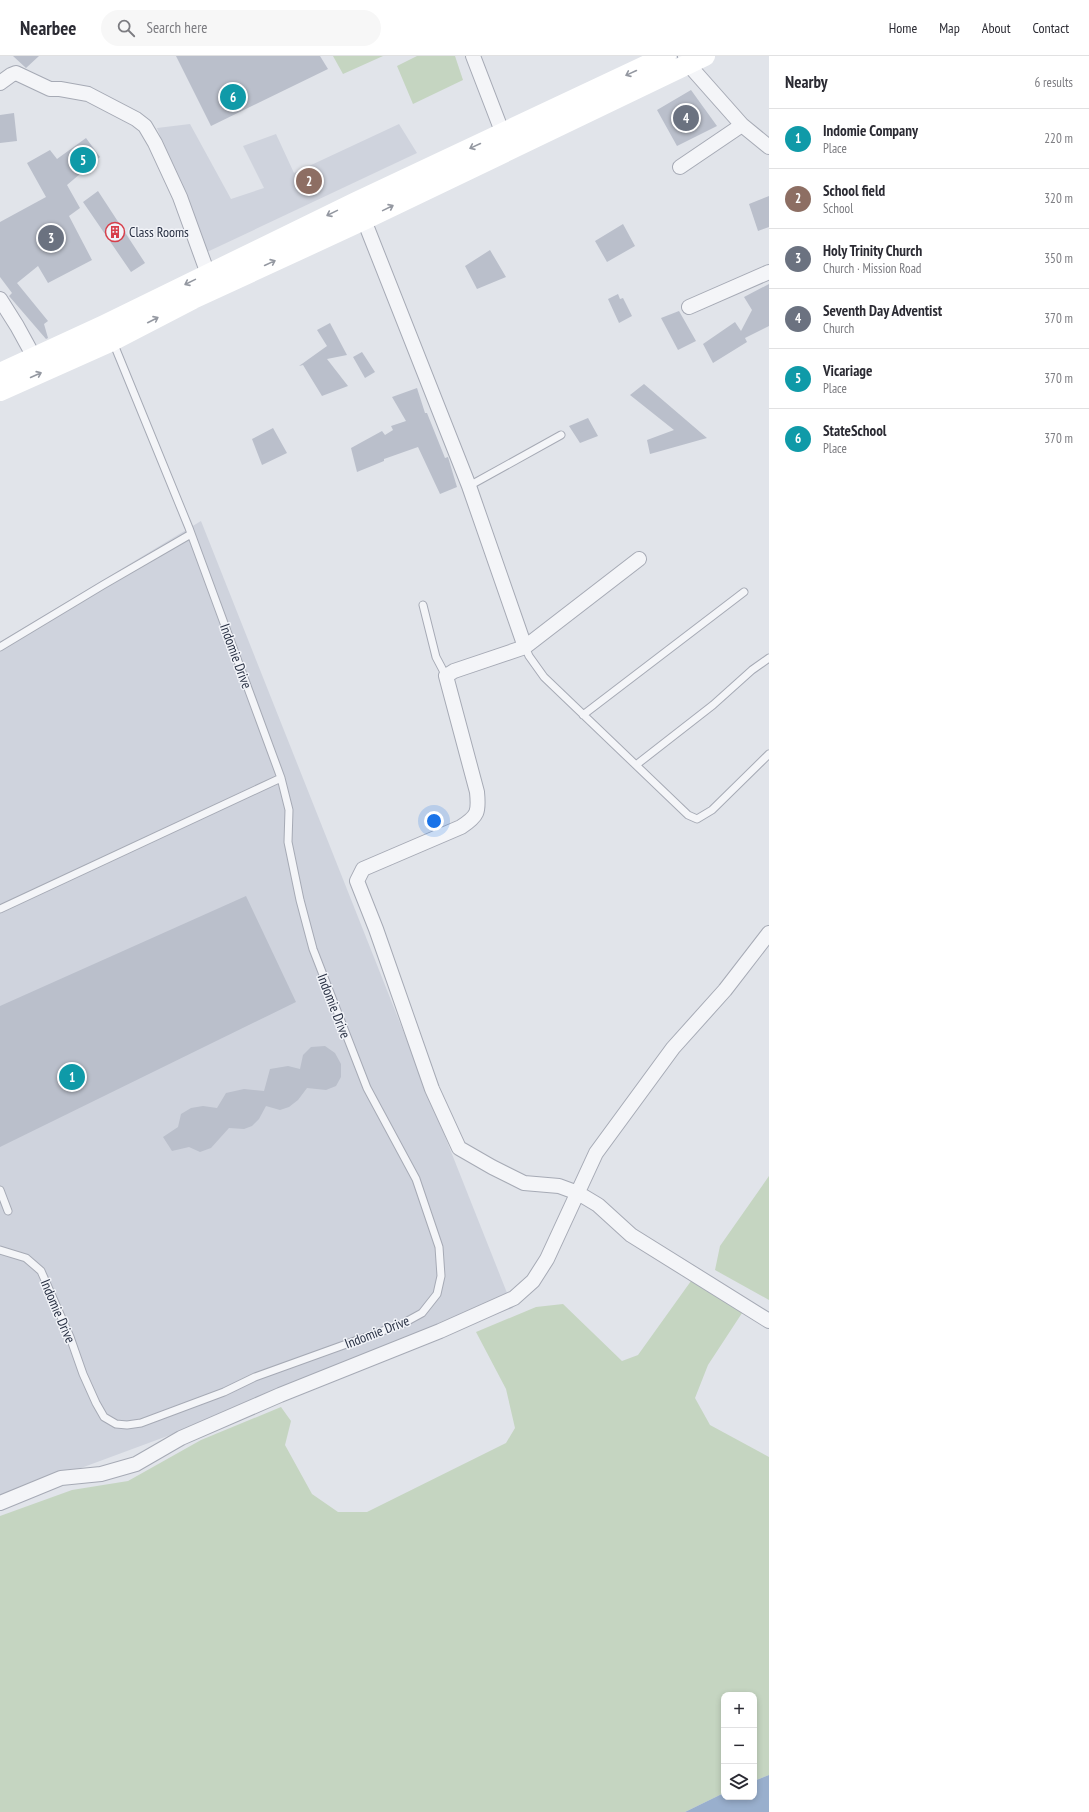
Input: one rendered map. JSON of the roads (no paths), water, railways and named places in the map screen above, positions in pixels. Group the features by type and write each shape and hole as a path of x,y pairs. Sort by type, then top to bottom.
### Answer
{"main road":[{"path":"0,391 108,333 208,274 666,56"},
{"path":"0,373 34,357 108,333 193,299 364,220 693,59"}],"street":[{"path":"472,56 503,134"},
{"path":"693,59 742,125 769,147"},
{"path":"0,83 16,73 50,89 60,89 88,94 136,118 145,126 155,143 180,197 208,274"},
{"path":"680,167 742,125"},
{"path":"364,220 469,486 525,646"},
{"path":"689,307 769,272"},
{"path":"0,299 18,326 34,357"},
{"path":"639,559 545,633 525,646 454,671 446,676 477,792 478,810 471,820 461,826 363,869 357,881 376,929 432,1089 459,1148 492,1168 524,1183 558,1186 578,1193 598,1205 631,1235 769,1321"},
{"path":"0,1503 61,1478 102,1474 136,1464 181,1438 280,1395 440,1331 514,1298 533,1281 547,1259 596,1153 673,1048 725,990 769,934"}],"lane":[{"name":"Indomie Drive","path":"0,1250 26,1258 42,1271 96,1403 104,1417 116,1424 127,1425 141,1423 224,1392 255,1377 402,1324 422,1313 437,1294 441,1276 439,1247 416,1179 366,1088 313,949 300,900 288,842 288,810 281,778 191,534 108,333"},
{"path":"469,486 561,435"},
{"path":"0,647 103,584 191,534"},
{"path":"583,715 744,592"},
{"path":"423,605 436,657 446,676"},
{"path":"525,646 529,656 544,676 688,815 697,819 712,810 769,754"},
{"path":"636,765 713,705 752,670 769,658"},
{"path":"0,909 281,778"},
{"path":"0,1190 8,1211"}],"water":[{"path":"769,1775 769,1812 685,1812 721,1794 721,1800 757,1800 757,1780"}],"place":[{"name":"StateSchool","path":"233,97"},
{"name":"Seventh Day Adventist","path":"686,118"},
{"name":"Vicariage","path":"83,160"},
{"name":"School field","path":"309,181"},
{"name":"Class Rooms","path":"115,232"},
{"name":"Holy Trinity Church","path":"51,238"},
{"name":"Indomie Company","path":"72,1077"}]}
